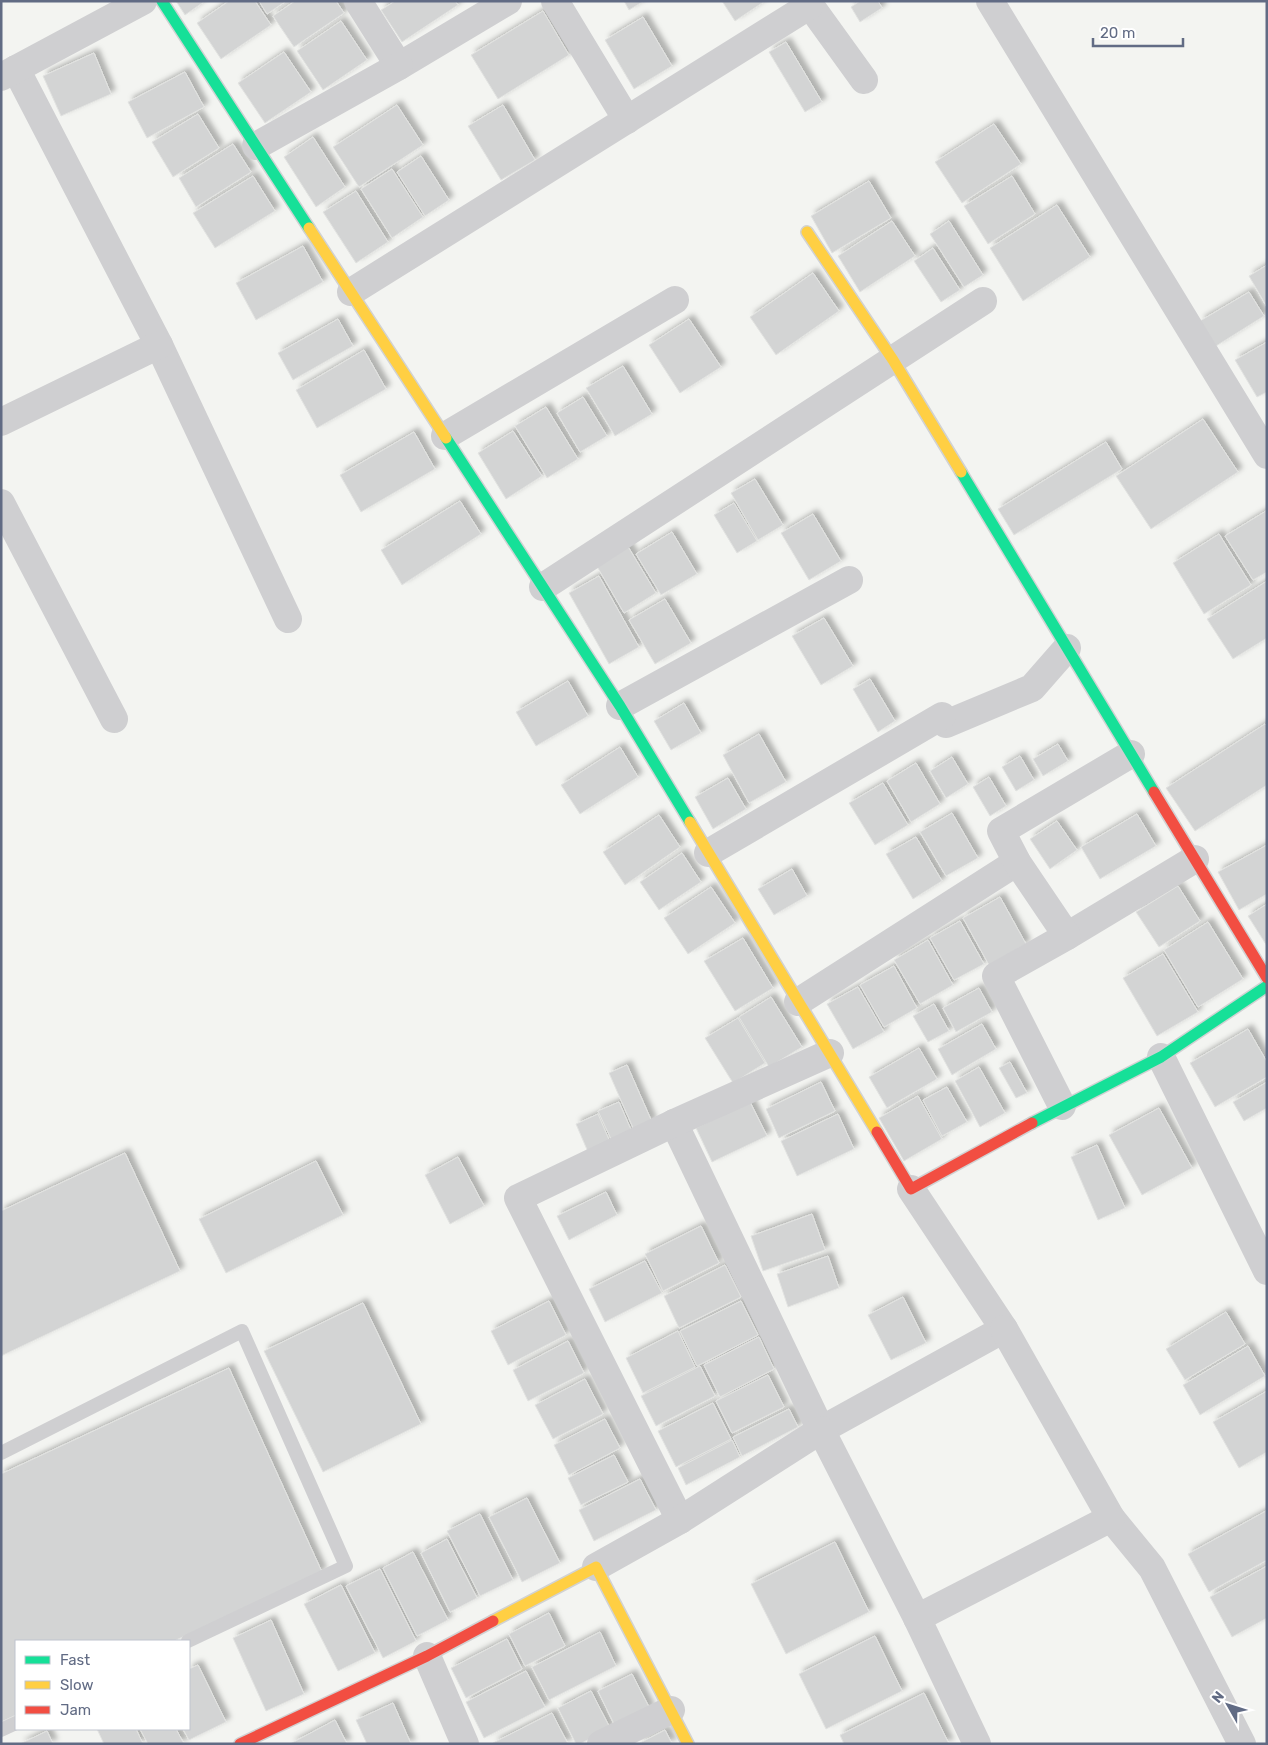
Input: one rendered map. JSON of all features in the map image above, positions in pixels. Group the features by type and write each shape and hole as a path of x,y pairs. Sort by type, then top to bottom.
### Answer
{"street":[{"path":"143,1 9,73 159,345 288,619"},
{"path":"162,1 620,706 911,1189 1004,1329 1110,1518 1152,1568 1242,1744"},
{"path":"358,1 399,66"},
{"path":"256,146 399,66 508,1"},
{"path":"555,1 627,120"},
{"path":"990,1 1267,456"},
{"path":"351,292 627,120 808,4 864,80"},
{"path":"807,232 893,360 1267,978"},
{"path":"444,436 675,300"},
{"path":"543,587 983,301"},
{"path":"1,422 159,345"},
{"path":"1,503 114,719"},
{"path":"620,706 849,580"},
{"path":"708,853 944,720 1032,688 1067,648"},
{"path":"1067,936 1017,862 1001,831 1131,754"},
{"path":"1062,1106 996,976 1067,936 1195,859"},
{"path":"798,1002 1017,862"},
{"path":"911,1189 1062,1106 1161,1057 1267,986"},
{"path":"680,1520 518,1198 674,1123 830,1054"},
{"path":"1161,1057 1267,1271"},
{"path":"674,1123 821,1430 917,1618 977,1744"},
{"path":"253,1741 427,1656 596,1567 680,1520 821,1430 1004,1329"},
{"path":"917,1618 1110,1518"},
{"path":"596,1567 688,1744"},
{"path":"427,1656 465,1744"},
{"path":"601,1744 671,1710"}],"lane":[{"path":"1,1453 242,1331 346,1566 190,1640"},
{"path":"1,1730 15,1723"}],"building":[{"path":"176,1 205,1 185,15"},
{"path":"229,1 255,1 271,25 221,59 197,23"},
{"path":"259,1 286,1 267,14"},
{"path":"295,1 336,1 344,13 294,47 273,16"},
{"path":"395,1 455,1 458,5 402,42 381,10"},
{"path":"624,1 644,1 629,10"},
{"path":"722,1 765,1 735,21"},
{"path":"860,1 878,1 882,8 860,22 851,7"},
{"path":"543,11 569,55 498,99 471,55"},
{"path":"643,17 672,66 634,89 605,40"},
{"path":"341,21 367,60 323,90 297,51"},
{"path":"786,42 822,102 805,112 769,52"},
{"path":"284,52 311,92 265,123 238,83"},
{"path":"94,53 111,94 61,116 43,76"},
{"path":"185,72 204,107 147,138 128,102"},
{"path":"397,105 423,145 359,187 333,147"},
{"path":"503,105 535,160 501,180 468,126"},
{"path":"198,114 219,148 173,177 152,142"},
{"path":"994,124 1021,164 962,203 935,162"},
{"path":"313,137 345,187 316,207 284,157"},
{"path":"233,144 251,172 196,207 179,178"},
{"path":"421,156 449,200 425,216 397,172"},
{"path":"392,169 423,217 392,238 361,189"},
{"path":"253,176 275,211 215,248 193,213"},
{"path":"1012,176 1035,214 988,244 964,206"},
{"path":"869,181 891,218 832,253 811,216"},
{"path":"356,191 388,242 356,263 323,212"},
{"path":"1057,205 1090,257 1023,301 990,248"},
{"path":"892,221 915,256 860,292 838,256"},
{"path":"949,221 983,275 964,287 930,234"},
{"path":"303,246 323,282 256,320 236,283"},
{"path":"933,248 960,290 941,302 914,261"},
{"path":"1267,265 1267,307 1249,276"},
{"path":"813,273 839,311 776,355 750,317"},
{"path":"1249,292 1264,316 1216,346 1200,321"},
{"path":"338,319 353,346 293,380 278,353"},
{"path":"689,319 721,367 680,393 649,345"},
{"path":"1267,342 1267,392 1257,397 1235,360"},
{"path":"364,350 386,389 317,428 296,390"},
{"path":"623,366 652,414 615,436 586,388"},
{"path":"583,397 607,436 580,452 557,413"},
{"path":"546,407 578,459 547,478 515,426"},
{"path":"1203,419 1238,472 1151,529 1116,476"},
{"path":"513,431 542,476 506,499 478,453"},
{"path":"414,432 435,469 361,512 340,475"},
{"path":"1106,442 1122,469 1014,535 998,509"},
{"path":"755,479 783,525 758,540 731,493"},
{"path":"460,501 481,534 402,585 381,550"},
{"path":"734,503 757,541 737,553 714,515"},
{"path":"1266,511 1267,572 1253,580 1225,536"},
{"path":"813,514 841,561 809,580 781,533"},
{"path":"672,532 697,574 661,595 636,554"},
{"path":"1219,534 1251,585 1204,614 1173,563"},
{"path":"627,545 656,593 624,613 595,563"},
{"path":"599,576 639,647 609,664 569,593"},
{"path":"1267,581 1267,638 1233,659 1207,619"},
{"path":"665,599 691,643 655,664 629,620"},
{"path":"824,618 853,666 821,685 792,636"},
{"path":"870,679 895,721 878,732 853,689"},
{"path":"568,681 588,716 536,746 516,712"},
{"path":"684,703 701,733 671,750 654,721"},
{"path":"1265,724 1267,726 1267,785 1195,831 1166,788"},
{"path":"759,734 786,782 749,803 723,755"},
{"path":"1058,744 1068,761 1043,776 1033,759"},
{"path":"620,747 638,777 580,814 561,785"},
{"path":"1020,756 1034,780 1016,791 1002,767"},
{"path":"952,757 968,784 946,798 930,771"},
{"path":"916,763 940,804 911,822 887,781"},
{"path":"989,777 1006,806 990,816 973,787"},
{"path":"728,778 746,809 713,829 695,797"},
{"path":"883,783 908,825 875,845 849,803"},
{"path":"952,813 978,858 946,876 920,832"},
{"path":"1137,814 1156,846 1100,879 1081,847"},
{"path":"659,815 680,847 625,885 603,852"},
{"path":"1057,821 1077,850 1050,869 1030,839"},
{"path":"916,837 942,881 913,899 886,854"},
{"path":"1267,845 1267,894 1239,910 1218,872"},
{"path":"682,853 701,882 659,910 640,882"},
{"path":"792,869 807,896 774,915 758,889"},
{"path":"1178,886 1200,921 1159,947 1136,912"},
{"path":"711,887 735,923 688,954 664,918"},
{"path":"1000,897 1026,944 989,965 963,918"},
{"path":"1267,904 1267,946 1248,916"},
{"path":"960,921 984,964 954,980 930,938"},
{"path":"1208,922 1243,979 1198,1007 1164,950"},
{"path":"743,938 773,988 735,1011 704,961"},
{"path":"928,940 953,985 920,1004 894,960"},
{"path":"1163,954 1198,1012 1157,1036 1123,978"},
{"path":"894,966 917,1008 884,1027 860,985"},
{"path":"858,987 884,1032 853,1049 827,1004"},
{"path":"979,988 992,1012 956,1032 943,1008"},
{"path":"771,997 802,1047 769,1067 739,1017"},
{"path":"934,1004 949,1031 928,1042 913,1016"},
{"path":"738,1018 765,1063 733,1083 705,1038"},
{"path":"982,1024 996,1049 952,1075 938,1049"},
{"path":"1248,1029 1267,1062 1267,1077 1215,1107 1190,1063"},
{"path":"919,1048 937,1079 887,1108 869,1077"},
{"path":"1010,1062 1027,1093 1016,1098 999,1068"},
{"path":"627,1065 652,1122 634,1130 609,1073"},
{"path":"979,1067 1005,1113 980,1127 955,1081"},
{"path":"821,1082 835,1111 779,1138 766,1109"},
{"path":"1267,1082 1267,1108 1244,1121 1233,1102"},
{"path":"947,1087 967,1122 942,1136 923,1100"},
{"path":"918,1096 942,1139 904,1161 879,1118"},
{"path":"619,1102 632,1132 612,1141 598,1111"},
{"path":"750,1102 767,1136 712,1162 696,1128"},
{"path":"1159,1108 1192,1168 1142,1195 1109,1135"},
{"path":"598,1114 610,1142 588,1152 576,1124"},
{"path":"838,1114 854,1149 797,1176 781,1141"},
{"path":"1097,1145 1125,1208 1098,1220 1071,1157"},
{"path":"125,1153 180,1271 1,1356 1,1211"},
{"path":"458,1157 484,1206 450,1224 425,1175"},
{"path":"316,1161 343,1215 226,1273 199,1219"},
{"path":"606,1192 617,1215 569,1240 557,1216"},
{"path":"812,1214 825,1250 763,1271 751,1236"},
{"path":"701,1226 719,1263 663,1291 645,1254"},
{"path":"828,1256 839,1288 788,1307 777,1274"},
{"path":"645,1261 662,1293 605,1322 589,1289"},
{"path":"725,1265 741,1297 679,1328 664,1296"},
{"path":"903,1297 926,1343 891,1360 868,1315"},
{"path":"549,1301 566,1335 508,1365 491,1331"},
{"path":"741,1301 758,1335 697,1366 680,1331"},
{"path":"363,1303 421,1424 323,1472 264,1351"},
{"path":"1226,1312 1245,1344 1185,1380 1166,1349"},
{"path":"678,1331 695,1367 643,1393 626,1358"},
{"path":"759,1337 774,1369 720,1397 704,1365"},
{"path":"568,1341 584,1373 528,1401 513,1370"},
{"path":"1248,1346 1265,1376 1200,1415 1183,1385"},
{"path":"700,1366 715,1396 656,1426 641,1396"},
{"path":"229,1368 322,1572 176,1640 15,1640 15,1715 1,1722 1,1474"},
{"path":"768,1375 784,1407 732,1433 716,1401"},
{"path":"585,1379 603,1414 553,1439 535,1405"},
{"path":"1267,1391 1267,1452 1239,1468 1213,1422"},
{"path":"713,1403 731,1439 676,1467 658,1431"},
{"path":"789,1409 798,1427 742,1456 733,1437"},
{"path":"605,1419 620,1448 569,1475 554,1445"},
{"path":"732,1440 740,1457 686,1485 678,1468"},
{"path":"614,1455 628,1482 581,1505 568,1478"},
{"path":"640,1479 656,1510 594,1541 579,1510"},
{"path":"527,1498 560,1563 522,1582 489,1517"},
{"path":"1266,1511 1267,1560 1209,1592 1188,1554"},
{"path":"480,1514 513,1580 480,1596 447,1531"},
{"path":"447,1539 477,1598 450,1612 421,1553"},
{"path":"835,1542 869,1612 786,1654 751,1584"},
{"path":"413,1552 448,1620 417,1636 383,1568"},
{"path":"1267,1566 1267,1618 1232,1637 1210,1597"},
{"path":"380,1569 416,1641 383,1658 346,1586"},
{"path":"341,1585 375,1653 338,1671 304,1604"},
{"path":"549,1613 565,1646 525,1666 509,1634"},
{"path":"271,1620 304,1694 266,1711 233,1638"},
{"path":"600,1632 616,1666 549,1700 532,1667"},
{"path":"875,1636 902,1691 826,1729 799,1674"},
{"path":"507,1639 522,1669 466,1698 451,1668"},
{"path":"198,1665 226,1722 189,1740 184,1730 190,1730 190,1669"},
{"path":"526,1671 545,1707 484,1738 466,1702"},
{"path":"632,1674 650,1709 615,1726 598,1691"},
{"path":"591,1691 610,1728 580,1744 576,1744 558,1708"},
{"path":"924,1693 949,1744 844,1744 840,1735"},
{"path":"393,1703 411,1744 367,1744 356,1720"},
{"path":"552,1713 568,1744 493,1743"},
{"path":"335,1720 347,1744 290,1744"},
{"path":"97,1730 136,1730 143,1744 104,1744"},
{"path":"141,1730 177,1730 184,1744 148,1744"},
{"path":"665,1730 672,1744 638,1744"},
{"path":"47,1731 53,1744 20,1744"}],"traffic: fast":[{"path":"162,1 309,228"},
{"path":"446,438 620,706 690,822"},
{"path":"961,472 1154,792"},
{"path":"1032,1123 1161,1057 1267,986"}],"traffic: slow":[{"path":"309,228 446,438"},
{"path":"807,232 893,360 961,472"},
{"path":"690,822 877,1132"},
{"path":"493,1621 596,1567 688,1744"}],"traffic: jam":[{"path":"1154,792 1267,978"},
{"path":"877,1132 911,1189 1032,1123"},
{"path":"240,1744 427,1656 493,1621"}]}
